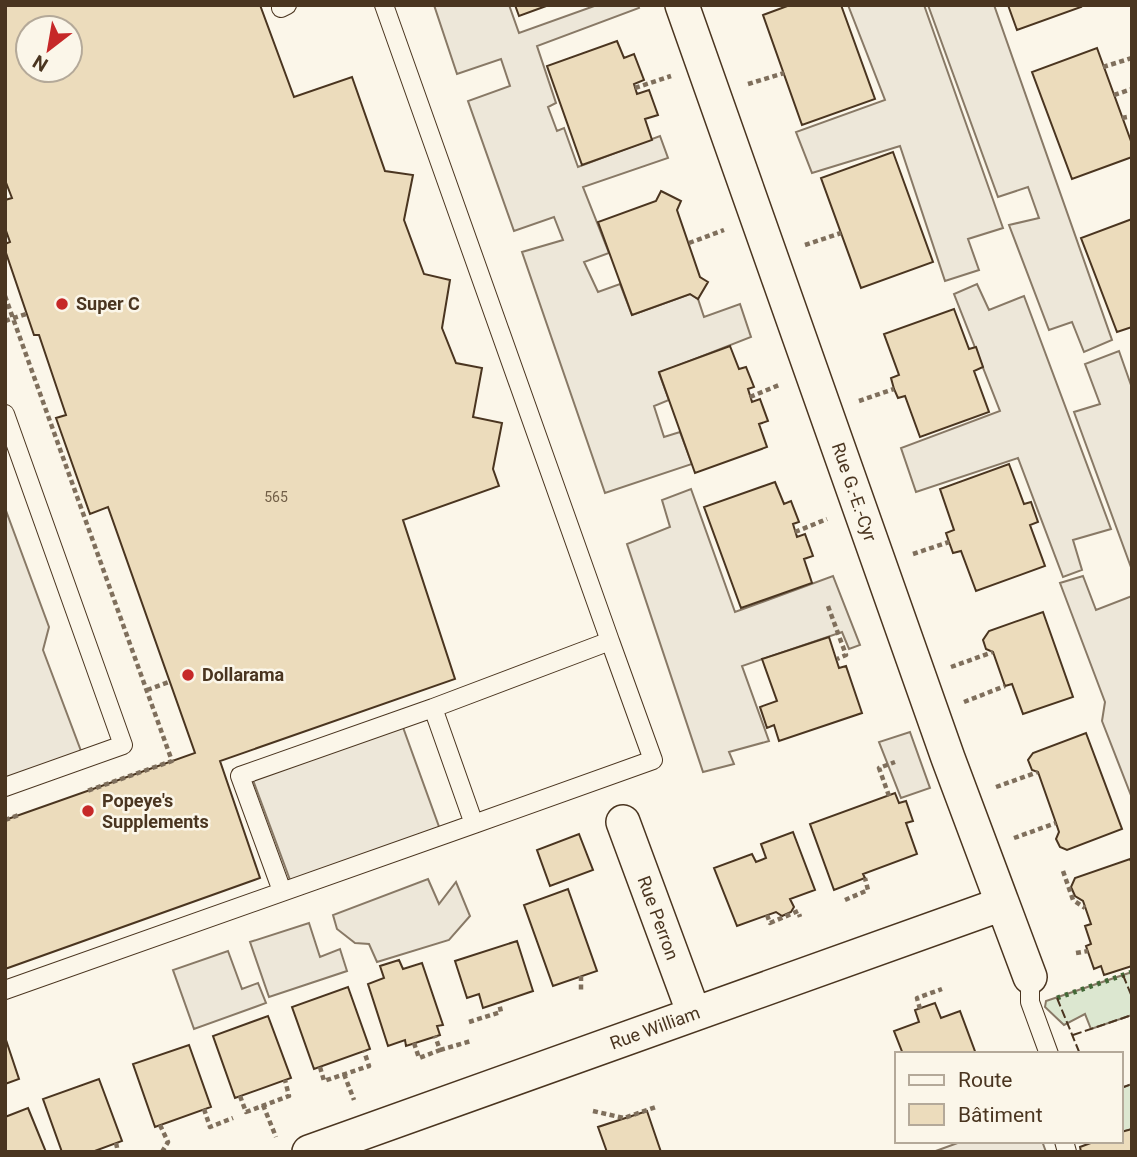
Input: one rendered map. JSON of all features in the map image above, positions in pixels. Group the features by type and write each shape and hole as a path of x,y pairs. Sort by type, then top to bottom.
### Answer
{"street":[{"name":"Rue G.-E.-Cyr","path":"682,5 963,799 1030,977"},
{"name":"Rue Perron","path":"623,822 694,1014"},
{"name":"Rue William","path":"309,1152 1002,904"}],"lane":[{"path":"5,990 653,760 384,5"},
{"path":"5,414 123,745 5,787"},
{"path":"282,891 240,776 433,708 610,641"},
{"path":"433,708 474,824"},
{"path":"1030,977 1030,1002 1048,1052"}],"path":[{"path":"1104,67 1132,58"},
{"path":"1114,95 1132,89"},
{"path":"1122,118 1132,116"},
{"path":"5,321 26,314"},
{"path":"828,606 846,655 836,659"},
{"path":"147,690 169,682"},
{"path":"889,796 878,768 895,762"},
{"path":"963,799 1038,772"},
{"path":"1063,871 1073,900 1086,908"},
{"path":"845,900 868,890 864,878"},
{"path":"767,915 770,923 798,911 800,917"},
{"path":"1076,953 1088,951"},
{"path":"581,976 581,989"},
{"path":"920,1009 917,999 942,989"},
{"path":"469,1022 501,1012 499,1003"},
{"path":"435,1036 440,1050"},
{"path":"414,1043 419,1058 471,1041"},
{"path":"320,1067 324,1081 369,1066 364,1051"},
{"path":"240,1096 246,1112 289,1096 285,1080"},
{"path":"263,1105 277,1140"},
{"path":"593,1111 624,1118 656,1107"},
{"path":"204,1109 210,1127 233,1118"},
{"path":"160,1125 168,1142 162,1152"},
{"path":"116,1143 118,1152"}],"green space":[{"path":"1132,972 1132,1015 1091,1029 1085,1014 1064,1025 1045,1007 1046,1001"},
{"path":"1132,1084 1132,1129 1123,1131 1123,1087"}],"shaded area":[{"path":"434,5 509,5 519,33 597,5 638,5 639,8 537,46 556,103 548,107 557,131 564,128 578,167 660,136 668,158 583,187 609,253 584,262 598,292 620,284 632,315 690,294 698,299 704,317 740,304 751,337 659,373 669,400 654,406 664,437 680,432 692,464 605,493 522,252 563,240 554,217 514,231 468,101 510,86 501,59 457,74"},
{"path":"848,5 924,5 1003,228 968,239 979,270 945,281 900,146 812,173 796,132 885,100"},
{"path":"928,5 994,5 1112,340 1084,352 1072,322 1049,330 1009,225 1039,218 1028,187 998,197"},
{"path":"977,284 989,310 1024,296 1111,529 1073,540 1082,570 1063,577 1018,458 916,492 901,448 1000,411 954,294"},
{"path":"1119,351 1132,388 1132,570 1074,412 1100,404 1085,364"},
{"path":"691,489 735,612 833,576 860,645 849,649 842,632 742,666 769,741 729,752 734,764 703,772 627,544 670,527 662,500"},
{"path":"5,508 49,627 43,650 84,759 5,788"},
{"path":"1083,576 1096,610 1132,596 1132,798 1102,721 1105,702 1060,583"},
{"path":"400,719 442,835 293,888 250,772"},
{"path":"910,732 930,788 901,798 879,742"},
{"path":"428,879 439,904 456,882 470,916 449,940 377,962 369,944 355,943 337,929 333,915"},
{"path":"309,923 320,957 340,949 347,971 269,997 250,942"},
{"path":"228,951 242,989 258,983 266,1003 194,1029 173,970"},
{"path":"958,1143 1043,1143 1046,1152 933,1152"}],"building":[{"path":"5,5 260,5 294,97 352,77 385,171 413,175 404,220 424,274 450,280 442,328 456,363 482,368 473,417 502,423 493,469 499,486 403,520 455,679 220,761 260,878 5,969 5,820 195,753 108,507 90,514 56,418 66,415 39,335 34,335 5,250 5,244 10,242 5,228 5,200 12,198 5,180"},
{"path":"515,5 549,5 519,16"},
{"path":"790,5 841,5 875,99 802,125 763,15"},
{"path":"1008,5 1080,5 1081,7 1017,30"},
{"path":"617,41 624,58 634,54 644,80 634,84 637,94 649,90 658,115 645,119 652,140 582,165 547,66"},
{"path":"1097,48 1132,144 1132,157 1072,179 1032,72"},
{"path":"893,152 933,262 861,288 821,178"},
{"path":"661,191 681,201 677,210 700,277 708,282 698,299 690,294 632,315 598,222 656,201"},
{"path":"1132,219 1132,327 1117,332 1081,238"},
{"path":"954,309 969,349 976,347 983,367 974,371 989,412 920,437 905,396 898,398 894,389 891,378 899,375 884,334"},
{"path":"730,346 739,369 746,367 754,387 748,389 752,402 760,399 768,421 759,424 767,447 695,473 659,372"},
{"path":"1009,464 1024,504 1031,502 1038,522 1030,525 1045,566 976,591 961,551 953,553 949,542 946,533 954,530 940,489"},
{"path":"775,482 784,504 791,501 799,522 793,524 797,537 805,534 813,556 804,559 812,583 741,608 704,507"},
{"path":"1043,612 1073,697 1023,714 1012,684 1005,686 993,652 986,649 983,640 989,631"},
{"path":"829,637 839,668 846,666 862,713 779,741 774,725 767,728 760,707 777,701 762,659"},
{"path":"1086,733 1122,829 1067,850 1060,847 1056,839 1059,832 1038,772 1032,770 1028,760 1033,753"},
{"path":"895,793 899,803 906,801 913,821 906,823 917,854 863,874 865,878 834,890 810,824"},
{"path":"793,832 815,890 790,899 794,907 791,912 782,916 776,912 737,926 714,868 752,854 756,862 766,858 761,844"},
{"path":"579,834 593,870 550,886 537,850"},
{"path":"1130,859 1132,966 1104,975 1101,966 1094,969 1086,946 1091,944 1085,926 1091,924 1083,901 1075,896 1071,887 1075,878"},
{"path":"568,889 597,971 553,986 524,905"},
{"path":"517,941 533,991 483,1008 479,994 467,998 455,961"},
{"path":"399,960 403,969 422,963 443,1025 437,1026 440,1035 406,1046 405,1040 388,1046 368,984 384,978 380,966"},
{"path":"348,987 370,1049 314,1069 292,1007"},
{"path":"935,1003 941,1018 960,1011 975,1052 902,1052 894,1031 919,1022 915,1010"},
{"path":"268,1016 291,1078 235,1098 213,1036"},
{"path":"5,1037 19,1079 5,1084"},
{"path":"189,1045 211,1107 155,1127 133,1064"},
{"path":"99,1079 122,1141 92,1152 62,1152 43,1099"},
{"path":"28,1108 46,1152 5,1152 5,1117"},
{"path":"647,1111 661,1152 607,1152 598,1127"},
{"path":"1132,1129 1132,1152 1081,1152 1080,1147 1091,1143 1123,1143 1123,1131"}],"hedge":[{"path":"1057,998 1132,972"}],"fence":[{"path":"1123,975 1132,997"},
{"path":"1057,998 1079,1052"},
{"path":"1073,1035 1132,1015"},
{"path":"1123,1087 1132,1084"}],"place":[{"name":"Super C","path":"62,304"},
{"name":"Dollarama","path":"188,675"},
{"name":"Popeye's Supplements","path":"88,811"}]}
